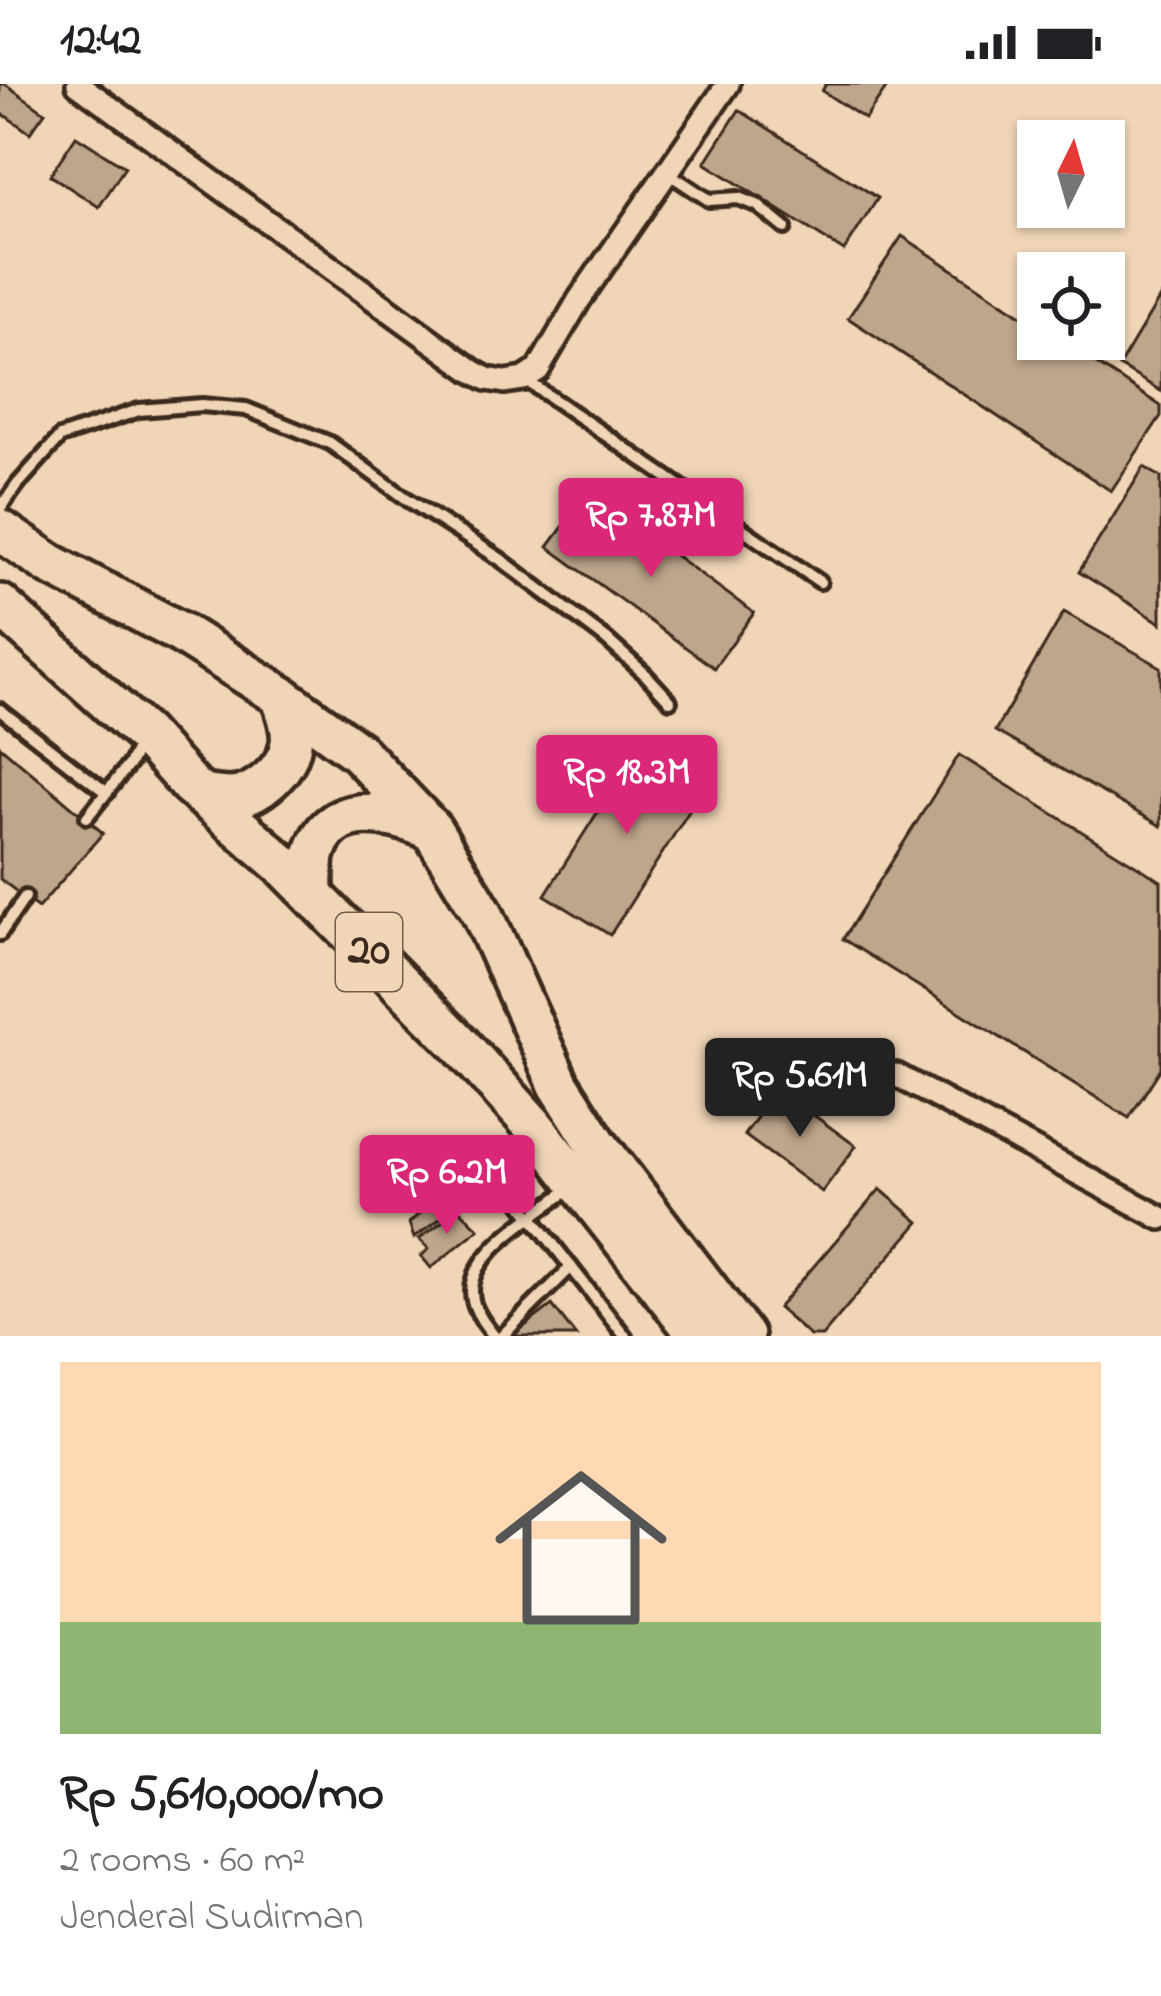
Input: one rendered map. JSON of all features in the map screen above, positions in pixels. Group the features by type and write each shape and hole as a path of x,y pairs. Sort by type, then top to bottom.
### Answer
{"highway":[{"name":"20","path":"0,530 50,564 182,633 281,696 358,752 432,830 482,912 559,1085 596,1143 743,1336"},
{"name":"20","path":"0,605 144,734 201,795 282,864 511,1099 700,1336"},
{"path":"201,795 248,795 283,764 291,739 281,696"},
{"path":"313,895 313,862 319,841 334,823 370,813 392,815 432,830"}],"street":[{"path":"78,84 473,371 505,382 524,380 538,370 579,300 728,84"},
{"path":"896,1075 1161,1218"}],"lane":[{"path":"668,173 709,200 738,199 757,205 785,228"},
{"path":"524,380 820,582"},
{"path":"0,509 60,436 139,410 202,405 245,409 330,442 606,639 670,701"},
{"path":"0,710 107,793"},
{"path":"87,818 130,763 144,734"},
{"path":"0,934 25,898"},
{"path":"495,1170 625,1336"},
{"path":"571,1268 498,1336 481,1320 472,1299 474,1275 484,1259 506,1235 579,1181"}],"building":[{"path":"0,84 45,112 30,133 0,112"},
{"path":"826,84 889,84 865,119 822,91"},
{"path":"739,110 878,198 844,251 705,163"},
{"path":"76,136 125,167 99,207 50,175"},
{"path":"902,236 1017,312 1017,360 1090,360 1161,406 1161,416 1111,491 848,318"},
{"path":"1161,296 1161,391 1119,366"},
{"path":"1144,467 1161,477 1161,623 1079,572"},
{"path":"589,492 754,613 714,668 548,547"},
{"path":"1064,612 1161,667 1161,826 995,731"},
{"path":"644,739 709,780 610,935 545,895"},
{"path":"0,746 103,833 38,908 0,879"},
{"path":"959,755 1161,881 1161,1068 1129,1118 843,939"},
{"path":"721,1050 754,1067 743,1088 711,1073"},
{"path":"778,1089 856,1146 822,1192 744,1135"},
{"path":"880,1189 919,1222 822,1336 810,1336 778,1308"},
{"path":"444,1192 456,1207 414,1238 409,1223"},
{"path":"459,1209 479,1229 431,1268 421,1256 429,1249 419,1239"},
{"path":"552,1305 576,1336 512,1336"}]}
